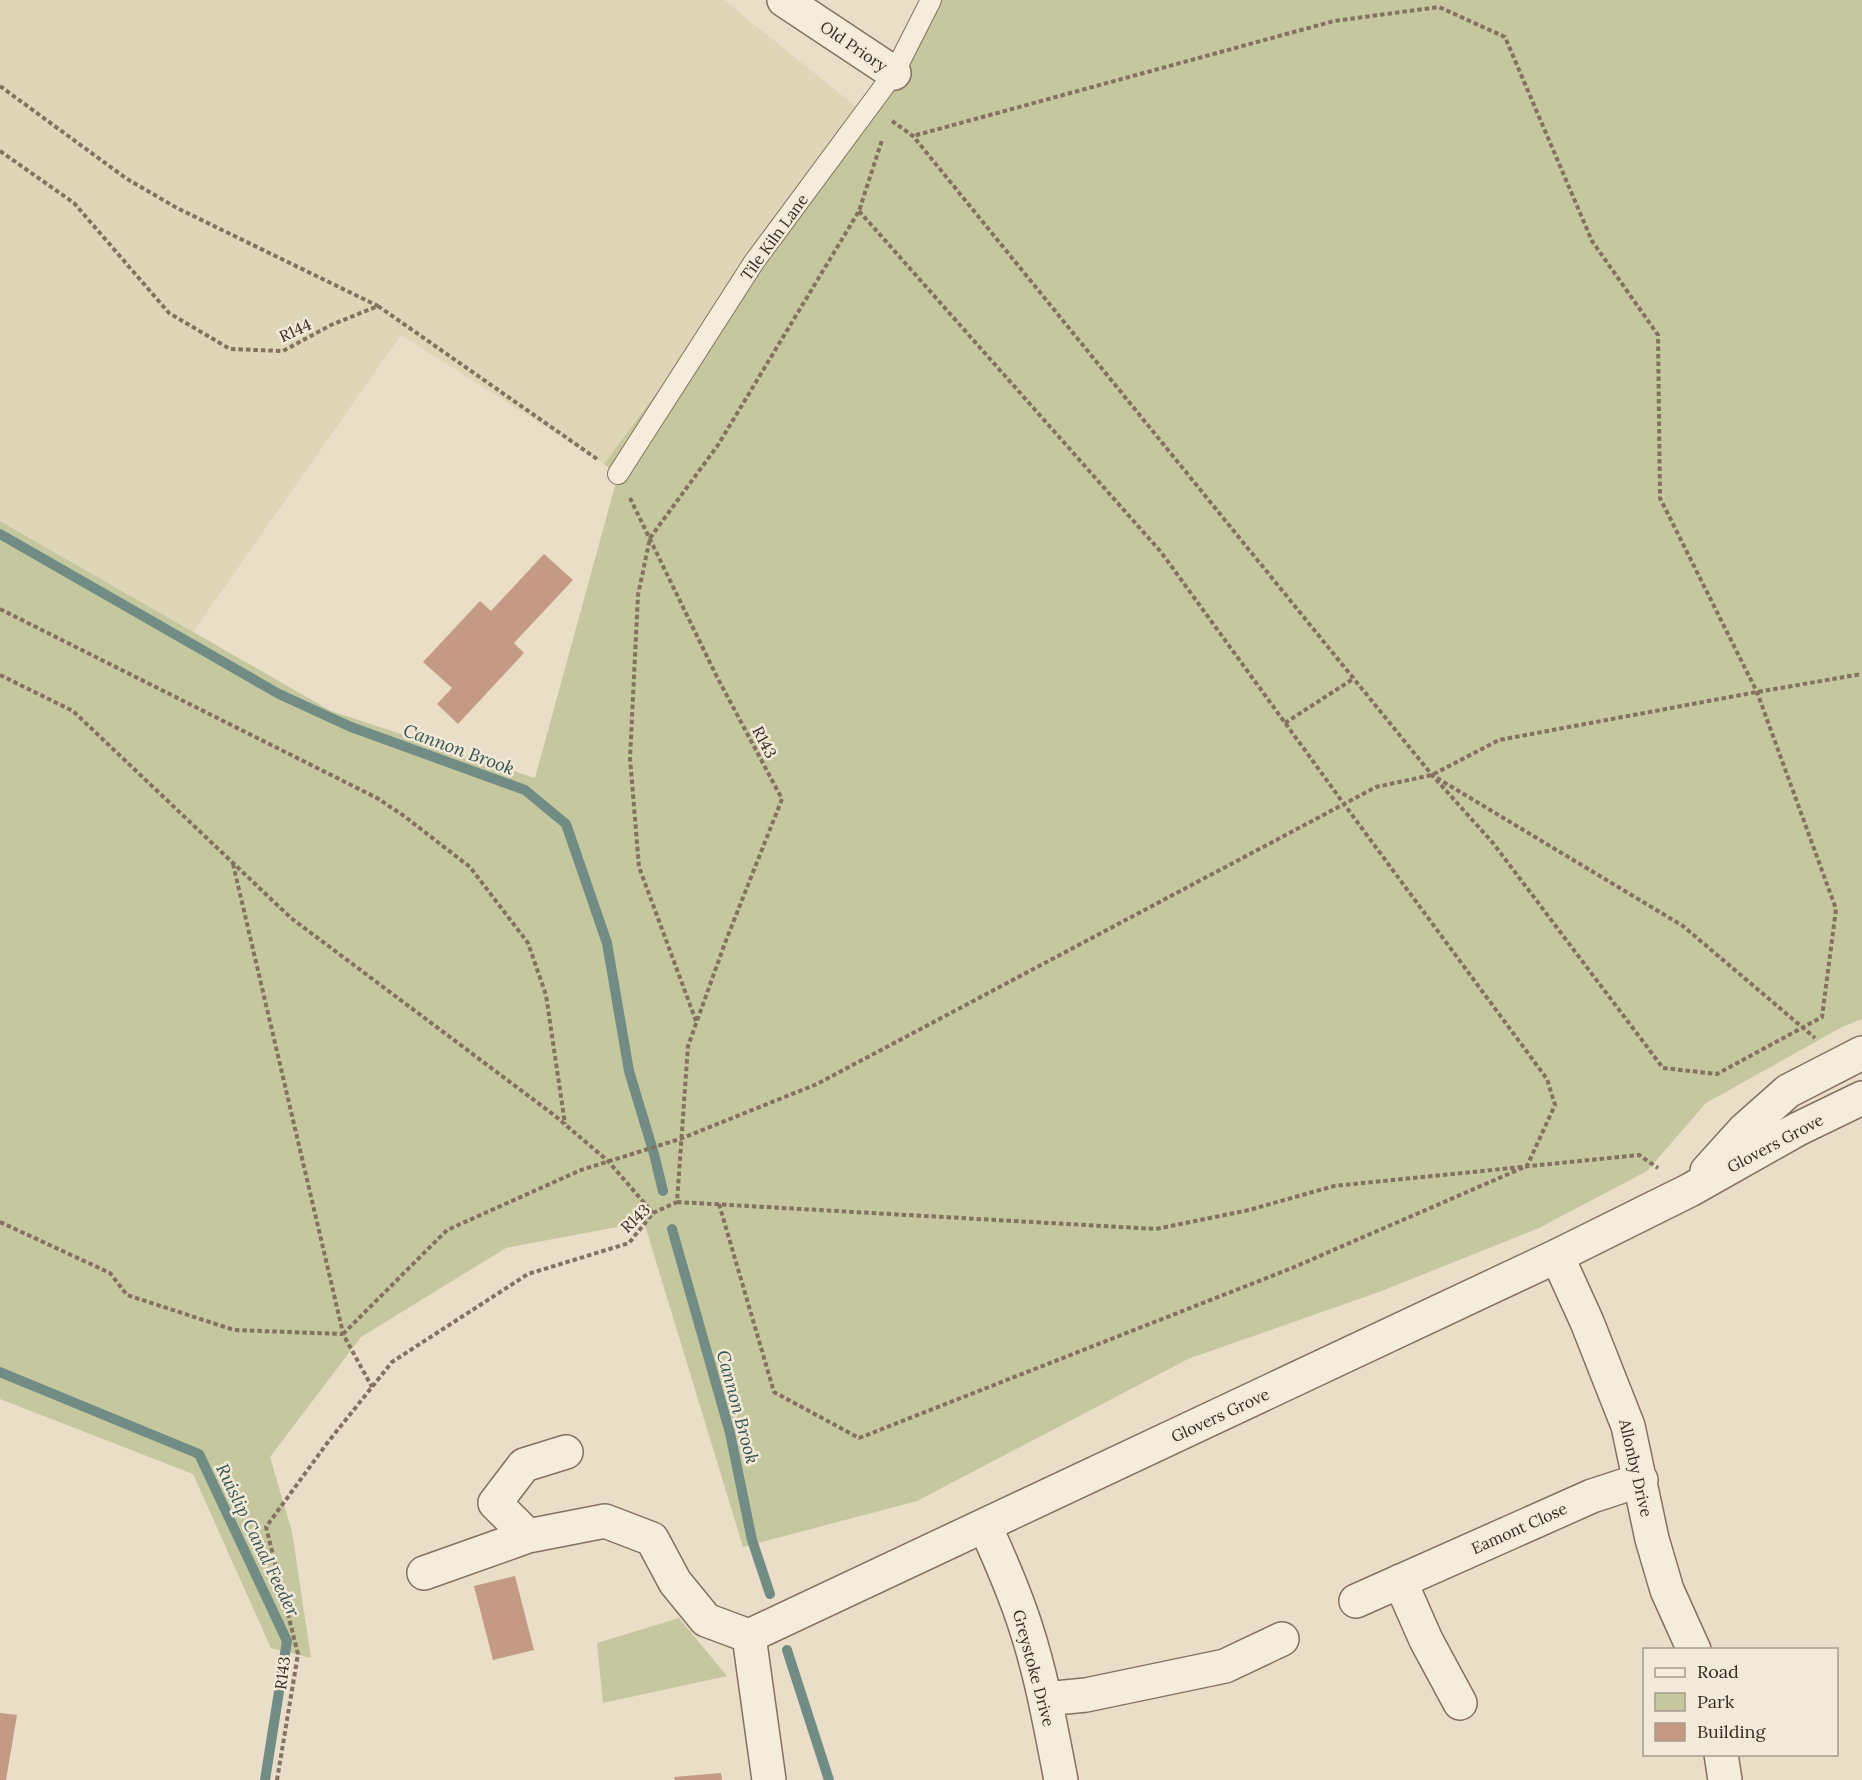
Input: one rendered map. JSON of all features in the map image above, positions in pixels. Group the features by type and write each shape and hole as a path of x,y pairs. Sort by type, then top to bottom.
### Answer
{"street":[{"name":"Old Priory","path":"784,0 894,73"},
{"name":"Glovers Grove","path":"1690,1190 1744,1130 1788,1091 1852,1058"},
{"name":"Glovers Grove","path":"749,1636 1557,1256 1690,1190 1798,1130 1862,1098"},
{"name":"Allonby Drive","path":"1557,1256 1587,1322 1628,1426 1652,1539 1666,1590 1693,1648"},
{"path":"528,1536 495,1503 524,1466 566,1452"},
{"name":"Eamont Close","path":"1356,1601 1592,1496 1641,1480"},
{"path":"424,1574 528,1536 604,1521 652,1539 675,1582 706,1620 749,1636 769,1780"},
{"name":"Greystoke Drive","path":"985,1526 1004,1568 1026,1629 1061,1780"},
{"path":"1400,1581 1426,1640 1460,1702"},
{"path":"1044,1699 1086,1695 1226,1666 1282,1639"},
{"path":"1721,1756 1725,1780"}],"lane":[{"name":"Tile Kiln Lane","path":"618,474 754,262 894,73 931,0"}],"path":[{"path":"885,128 888,118 913,136 1353,679 1432,775 1493,843 1663,1068 1717,1074 1822,1017 1836,909 1757,692 1660,498 1658,334 1592,241 1505,37 1439,7 1334,21 913,136"},
{"path":"0,86 127,179 177,208 378,306 618,474"},
{"path":"697,1022 639,867 630,758 638,595 650,538 718,445 859,211 882,139"},
{"name":"R144","path":"0,151 74,203 169,314 230,349 283,351 331,325 378,306"},
{"path":"719,1204 774,1392 859,1438 1292,1268 1527,1167 1555,1105 1547,1079 1161,552 859,211"},
{"name":"R143","path":"277,1780 298,1654 266,1527 328,1442 392,1362 528,1274 629,1242 653,1213 677,1202 688,1046 782,799 716,675 618,474"},
{"path":"0,609 377,798 470,867 528,943 546,994 566,1125"},
{"path":"0,1222 110,1273 127,1295 234,1330 343,1334 447,1230 581,1170 680,1139 817,1084 1376,787 1432,775 1499,740 1862,674"},
{"path":"0,675 73,711 291,918 566,1125 608,1161 653,1213"},
{"path":"1285,723 1353,679"},
{"path":"1432,775 1683,926 1804,1028 1852,1058"},
{"path":"232,863 343,1334 372,1387"},
{"path":"677,1202 1156,1229 1249,1210 1334,1186 1639,1155 1690,1190"}],"shaded area":[{"path":"0,0 724,0 864,113 604,464 401,335 193,632 0,521"}],"green space":[{"path":"935,0 1862,0 1862,1019 1842,1027 1706,1103 1647,1171 1539,1228 1379,1292 1188,1359 917,1501 743,1547 644,1222 506,1248 361,1337 270,1457 292,1532 311,1658 271,1648 193,1474 0,1399 0,521 331,711 535,778 618,475 604,464 864,113"},
{"path":"679,1618 727,1676 603,1703 597,1643"}],"building":[{"path":"544,554 573,580 514,643 524,653 458,724 437,704 452,688 423,662 480,601 491,611"},
{"path":"515,1576 534,1650 493,1660 474,1586"},
{"path":"0,1713 17,1715 6,1780 0,1780"},
{"path":"721,1773 722,1780 675,1780 674,1777"}],"waterway":[{"name":"Cannon Brook","path":"0,534 279,694 351,727 525,790 566,824 607,943 629,1071 663,1191"},
{"name":"Cannon Brook","path":"672,1229 730,1433 752,1540 770,1594"},
{"name":"Ruislip Canal Feeder","path":"0,1372 199,1454 287,1641 265,1780"},
{"name":"Cannon Brook","path":"787,1650 829,1780"}]}
